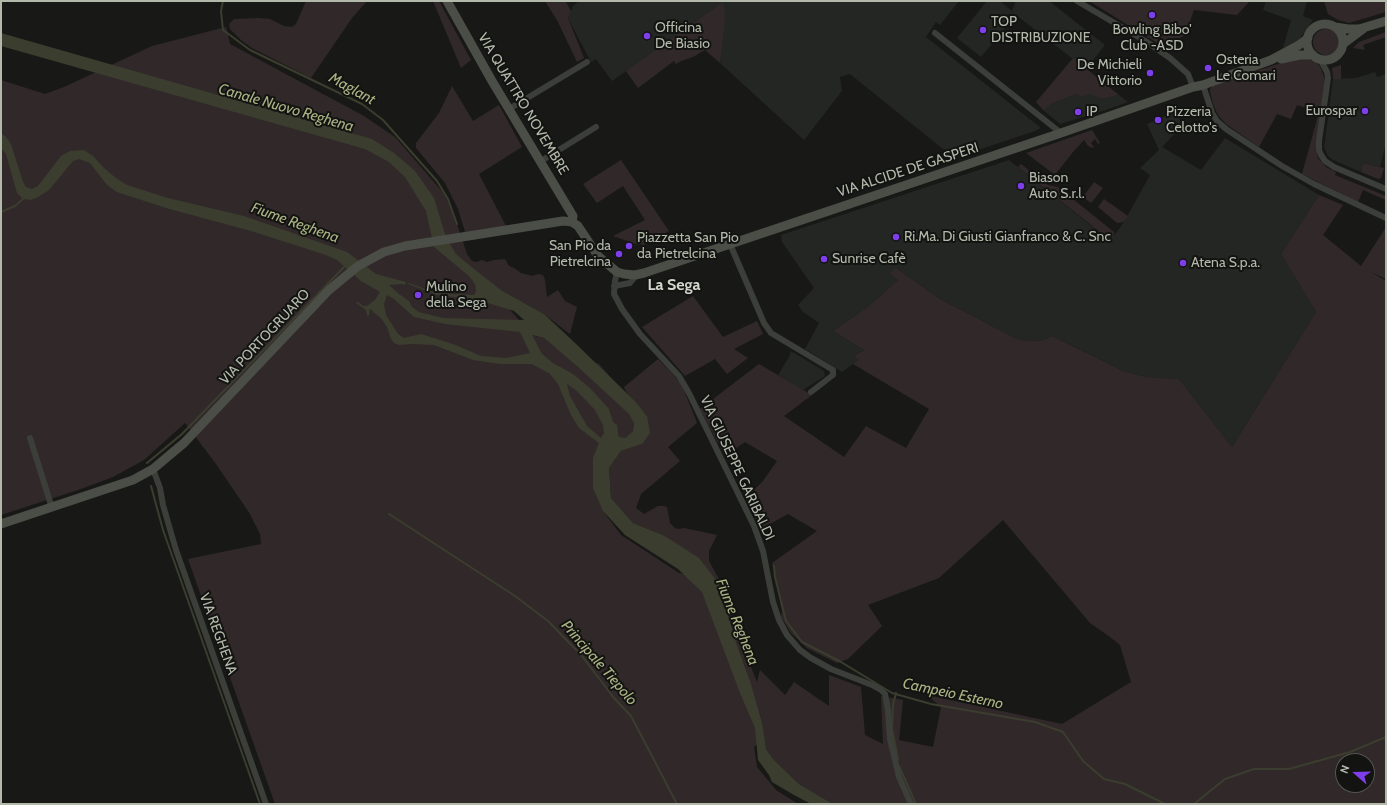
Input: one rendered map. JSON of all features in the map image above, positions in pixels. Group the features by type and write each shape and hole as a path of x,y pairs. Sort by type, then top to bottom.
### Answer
{"main road":[{"name":"VIA QUATTRO NOVEMBRE","path":"447,1 573,216 572,222"},
{"path":"1343,44 1363,29 1386,21"},
{"path":"1333,26 1342,36 1343,44 1339,54 1326,60 1316,57 1309,49 1308,38 1312,30 1320,25 1329,25 1348,29 1363,29"},
{"name":"VIA ALCIDE DE GASPERI","path":"617,272 635,275 644,273 1061,134 1271,60 1299,45 1308,38"},
{"name":"VIA ALCIDE DE GASPERI","path":"1271,60 1300,55 1316,57"},
{"name":"VIA PORTOGRUARO","path":"1,524 133,480 152,470 184,443 342,277 366,261 405,246 563,221 572,222"},
{"path":"572,222 578,226 598,256 617,272"}],"street":[{"path":"1077,1 1147,42 1170,58 1188,74 1193,87"},
{"path":"935,33 1061,134"},
{"path":"1316,57 1327,72 1328,78 1319,142 1319,150 1321,155 1325,161 1334,167 1386,189"},
{"path":"509,109 587,62"},
{"path":"1203,85 1212,114 1226,129 1263,154 1314,184 1386,218"},
{"path":"541,161 596,127"},
{"path":"730,244 764,323 771,333 833,370 833,375 811,392"},
{"name":"VIA GIUSEPPE GARIBALDI","path":"617,272 614,286 615,296 622,309 640,334 679,376 705,425 754,526 763,551 779,620 787,635 800,650 811,658 830,669 872,685 885,694 888,710 890,739 899,777 911,804"},
{"path":"614,286 630,282 635,275"},
{"path":"30,438 52,508"},
{"name":"VIA REGHENA","path":"152,470 160,488 163,505 176,550 266,804"}],"shaded area":[{"path":"306,1 367,1 352,18 311,78 252,48 230,29 229,24 234,19 259,18 270,19 284,26 292,27 296,24"},
{"path":"433,1 439,1 471,60 461,68"},
{"path":"545,1 567,1 566,2 571,11 568,18 584,58 577,62 558,22"},
{"path":"579,1 959,1 940,25 936,22 926,37 1041,128 954,158 850,74 840,77 842,91 804,140 720,63 721,49 665,44 612,81 596,59 591,62 568,18 573,6"},
{"path":"987,1 1000,1 1012,11 1015,1 1049,1 1105,45 1086,69 1016,15 981,57 957,38"},
{"path":"1089,1 1250,1 1237,15 1194,10 1185,35 1173,42 1167,49"},
{"path":"1266,1 1307,1 1303,16 1313,20 1298,41 1283,48 1291,20 1263,10"},
{"path":"1324,1 1386,1 1386,12 1349,23 1338,20 1328,14"},
{"path":"722,3 724,6 725,20 720,63 705,50 676,64 674,61 638,88 626,71"},
{"path":"226,27 230,44 364,116 395,137 446,196 467,254 472,261 476,262 482,260 487,262 505,259 509,266 521,273 532,276 538,274 543,275 547,297 558,290 565,301 577,307 570,334 544,314 501,290 487,280 510,310 534,336 544,338 556,348 599,364 619,387 634,423 633,431 625,438 619,438 618,429 605,461 603,511 621,535 679,573 706,579 750,681 737,645 719,584 663,535 633,523 611,498 609,468 621,451 642,444 647,416 627,393 624,387 658,359 682,385 697,423 668,447 680,461 641,494 636,508 644,514 658,506 667,507 670,523 675,528 684,528 717,535 709,551 709,561 720,581 737,632 757,682 760,670 785,695 794,682 829,706 829,675 861,687 865,735 883,744 881,696 903,700 899,740 933,747 941,707 927,695 1062,724 1131,682 1120,645 1090,623 1003,520 939,578 868,605 882,626 848,659 837,663 807,648 791,633 781,617 782,611 772,563 817,531 788,514 761,529 742,488 751,493 763,481 777,461 745,442 725,456 700,409 759,364 812,395 784,416 844,457 866,426 906,448 929,409 853,364 858,360 854,356 864,350 833,331 869,306 898,280 890,273 896,268 940,299 1019,340 1041,341 1052,336 1123,371 1146,377 1179,379 1232,447 1316,312 1281,254 1319,195 1343,205 1323,235 1361,266 1386,227 1386,279 1371,272 1386,281 1386,804 833,804 799,784 774,760 766,749 764,738 754,747 757,767 776,790 798,804 275,804 188,559 261,544 260,534 250,514 216,464 185,423 144,460 113,477 1,515 1,80 45,94 64,87 152,46"},
{"path":"1326,29 1335,33 1339,42 1335,51 1326,55 1317,51 1313,42 1317,33"},
{"path":"1386,32 1386,37 1363,45 1365,50 1353,48 1359,42"},
{"path":"1,33 372,139 394,153 415,171 434,198 444,231 456,254 501,290 544,314 636,402 647,416 650,433 642,444 621,451 609,468 611,498 633,523 663,535 699,558 719,584 762,723 766,749 774,760 799,784 833,804 811,804 772,782 769,775 758,760 755,728 740,693 702,592 678,569 625,535 603,511 593,488 593,458 599,443 579,428 571,415 558,384 550,374 532,364 500,364 473,360 434,345 399,345 394,343 381,318 370,309 369,315 367,316 366,310 355,302 358,302 363,306 367,306 375,300 380,292 361,281 337,260 326,255 251,231 166,208 117,192 107,185 90,163 79,159 73,161 49,190 31,200 23,199 17,193 6,154 1,148 1,133 11,144 26,187 32,189 38,186 61,156 70,151 84,150 93,156 116,178 127,185 168,198 244,216 347,252 376,274 406,282 405,285 389,285 409,301 412,307 419,312 443,318 524,320 514,311 478,300 437,295 408,284 409,283 436,293 474,295 476,291 475,284 469,276 434,247 426,211 405,177 389,162 365,149 1,46","holes":["387,295 394,299 414,317 445,324 520,332 530,353 506,358 481,356 453,344 421,334 404,338 398,334 386,315 384,304","532,335 544,338 629,414 634,423 633,431 625,438 619,437 617,425 613,422 609,409 590,388 573,374 553,363 542,354","567,384 577,391 595,410 603,425 604,433 601,438 587,426 570,396"]},
{"path":"1073,58 1119,95 1102,99 1090,94 1081,97 1076,94 1051,104 1044,111 1036,102"},
{"path":"1298,59 1308,59 1314,61 1320,66 1325,80 1316,147 1318,158 1326,167 1336,172 1335,175 1386,196 1386,200 1363,190 1358,202 1302,174 1319,112 1297,105 1291,119 1277,114 1259,147 1226,124 1218,115 1213,104 1210,91 1213,85 1284,62"},
{"path":"1341,65 1341,79 1333,79 1332,68"},
{"name":"Eurospar","path":"1375,72 1377,77 1386,74 1386,143 1380,167 1363,163 1361,172 1333,160 1328,156 1324,147 1333,79 1356,78"},
{"path":"452,86 473,121 499,105 522,147 479,174 506,226 465,232 458,209 445,183 416,148 416,143 439,113"},
{"path":"1090,93 1102,99 1119,95 1128,102 1060,124 1044,111 1051,104 1076,94 1081,97"},
{"path":"1176,111 1182,126 1162,147 1201,170 1225,138 1319,195 1281,254 1316,312 1232,447 1179,379 1146,377 1123,371 1052,336 1041,341 1019,340 940,299 896,268 898,280 869,306 833,331 864,350 854,356 858,360 842,372 805,349 819,323 803,312 798,305 814,288 782,242 781,235 1009,160 1110,241 1124,222 1150,175 1140,168 1159,150 1147,124"},
{"path":"1092,130 1100,143 1098,144 1095,139 1091,143 1094,147 1093,148 1088,146 1084,140 1055,175 1026,153"},
{"path":"621,160 669,231 644,245 636,244 613,236 645,220 623,186 597,203 583,184"},
{"path":"1363,163 1384,168 1381,178 1378,179 1361,172"},
{"path":"1021,164 1048,185 1058,187 1114,232 1111,241 1018,167"},
{"path":"1094,182 1103,188 1091,203 1083,197"},
{"path":"1104,199 1128,216 1124,222 1117,223 1098,207"},
{"path":"693,296 723,337 757,321 763,334 734,349 748,358 727,374 715,359 685,376 642,327"},
{"path":"791,351 824,371 825,376 803,390 778,375"}],"waterway":[{"name":"Maglant","path":"223,1 221,11 223,30 250,50 362,104 383,120 437,181 448,199 457,224"},
{"path":"1,212 15,206 24,198"},
{"path":"147,463 182,434 346,265"},
{"path":"151,486 163,530 260,804"},
{"name":"Principale Tiepolo","path":"389,514 515,596 548,621 582,656 614,698 631,716 677,804"},
{"name":"Campeio Esterno","path":"774,566 775,577 786,621 802,642 841,662 892,693 931,704 1035,722 1063,732 1083,761 1104,779 1125,784 1165,804"},
{"path":"896,693 893,705 892,729 898,759"},
{"name":"Campeio Esterno","path":"1194,804 1225,779 1254,769 1289,769 1350,752 1386,737"},
{"path":"899,766 916,804"}],"place":[{"name":"Bowling Bibo' Club -ASD","path":"1152,15"},
{"name":"TOP DISTRIBUZIONE","path":"983,30"},
{"name":"Officina De Biasio","path":"647,36"},
{"name":"Osteria Le Comari","path":"1208,68"},
{"name":"De Michieli Vittorio","path":"1150,73"},
{"name":"Eurospar","path":"1365,111"},
{"name":"IP","path":"1078,112"},
{"name":"Pizzeria Celotto's","path":"1158,120"},
{"name":"Biason Auto S.r.l.","path":"1021,186"},
{"name":"Ri.Ma. Di Giusti Gianfranco & C. Snc","path":"896,237"},
{"name":"Piazzetta San Pio da Pietrelcina","path":"629,246"},
{"name":"San Pio da Pietrelcina","path":"619,254"},
{"name":"Sunrise Cafè","path":"824,259"},
{"name":"Atena S.p.a.","path":"1183,263"},
{"name":"Mulino della Sega","path":"418,295"}],"district":[{"name":"La Sega","path":"674,285"}],"water label":[{"name":"Canale Nuovo Reghena","path":"286,108"},
{"name":"Fiume Reghena","path":"295,223"},
{"name":"Fiume Reghena","path":"737,622"}]}
